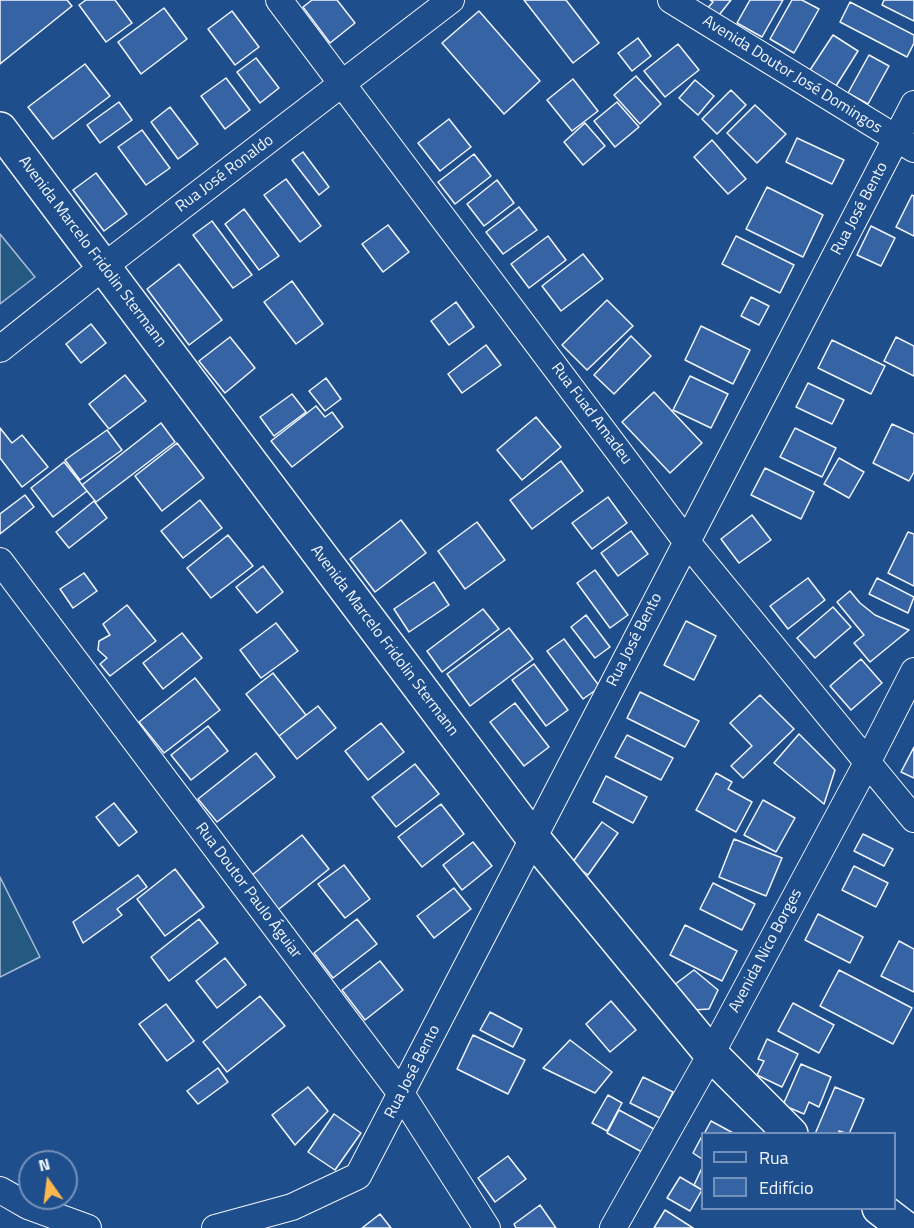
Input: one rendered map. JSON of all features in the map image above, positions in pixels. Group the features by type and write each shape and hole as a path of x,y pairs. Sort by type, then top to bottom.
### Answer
{"street":[{"name":"Rua Fuad Amadeu","path":"279,0 686,541 914,819"},
{"name":"Rua José Ronaldo","path":"0,350 103,267 451,0"},
{"name":"Avenida Doutor José Domingos","path":"671,0 905,144"},
{"name":"Rua José Bento","path":"215,1228 292,1207 358,1176 402,1095 686,541 905,144 914,104"},
{"name":"Avenida Marcelo Fridolin Stermann","path":"0,129 533,838 711,1054 789,1132"},
{"name":"Rua Doutor Paulo Águiar","path":"0,561 402,1095 487,1228"},
{"name":"Avenida Nico Borges","path":"614,1228 711,1054 914,671"},
{"path":"0,1190 28,1206 88,1228"},
{"path":"880,1210 905,1228"}],"shaded area":[{"path":"0,234 35,277 0,304"},
{"path":"0,877 40,957 0,977"}],"building":[{"path":"0,0 67,0 72,6 0,64"},
{"path":"86,0 115,0 132,23 106,42 79,5"},
{"path":"312,0 337,0 355,23 330,43 303,7"},
{"path":"524,0 566,0 599,43 573,63"},
{"path":"710,0 731,0 715,20 704,12 713,2"},
{"path":"750,0 783,0 762,37 737,23"},
{"path":"792,0 802,0 819,9 794,53 770,39"},
{"path":"884,0 914,0 914,21 882,5"},
{"path":"850,2 914,35 914,43 907,57 840,22"},
{"path":"164,8 187,39 141,74 118,42"},
{"path":"232,11 259,47 235,65 208,29"},
{"path":"479,11 540,81 504,114 442,43"},
{"path":"833,35 858,51 836,86 810,70"},
{"path":"638,38 651,56 632,71 618,53"},
{"path":"678,44 699,70 665,97 644,71"},
{"path":"869,55 889,66 868,104 848,93"},
{"path":"256,58 279,88 260,103 237,72"},
{"path":"85,64 110,96 53,139 28,107"},
{"path":"636,76 661,104 640,124 614,95"},
{"path":"226,78 250,110 225,129 201,96"},
{"path":"573,79 598,111 572,131 547,100"},
{"path":"695,80 714,96 698,115 679,98"},
{"path":"731,90 746,105 717,134 702,119"},
{"path":"119,102 132,120 100,143 87,125"},
{"path":"617,102 639,127 615,147 594,121"},
{"path":"755,105 786,134 757,163 727,133"},
{"path":"170,107 198,144 178,159 151,122"},
{"path":"449,119 471,147 440,171 418,143"},
{"path":"585,123 605,146 583,165 564,142"},
{"path":"142,130 170,168 146,185 118,147"},
{"path":"797,138 844,160 832,184 786,162"},
{"path":"712,140 746,179 728,194 694,157"},
{"path":"303,152 329,187 319,195 292,160"},
{"path":"474,154 491,176 455,204 438,182"},
{"path":"96,173 127,214 104,231 73,190"},
{"path":"286,179 321,226 300,242 264,195"},
{"path":"497,180 514,203 484,226 467,204"},
{"path":"767,187 823,215 803,257 746,229"},
{"path":"912,195 914,196 914,236 896,227"},
{"path":"519,207 537,230 503,254 486,232"},
{"path":"244,209 279,256 259,270 225,224"},
{"path":"212,221 252,275 233,288 193,235"},
{"path":"388,225 409,252 383,272 362,244"},
{"path":"871,226 895,238 881,266 857,255"},
{"path":"548,236 566,260 529,288 511,264"},
{"path":"736,236 794,265 780,293 722,264"},
{"path":"583,254 603,279 561,311 542,286"},
{"path":"179,264 222,320 189,345 147,289"},
{"path":"292,281 323,324 296,344 264,302"},
{"path":"751,297 769,306 759,325 741,316"},
{"path":"607,300 633,326 587,370 562,345"},
{"path":"456,302 474,327 449,345 431,321"},
{"path":"91,324 106,343 81,363 66,344"},
{"path":"701,326 750,350 733,384 685,360"},
{"path":"631,336 651,356 614,394 594,375"},
{"path":"230,337 255,368 225,393 199,361"},
{"path":"896,337 914,346 914,376 884,361"},
{"path":"832,340 885,366 871,394 818,368"},
{"path":"486,345 501,365 462,393 448,374"},
{"path":"125,375 146,401 109,429 89,404"},
{"path":"690,376 728,394 711,428 673,410"},
{"path":"326,378 341,399 325,411 309,391"},
{"path":"808,383 844,400 832,424 796,407"},
{"path":"654,392 702,443 670,473 622,422"},
{"path":"292,394 306,412 274,436 260,417"},
{"path":"316,406 325,417 332,412 343,427 292,467 271,441"},
{"path":"536,417 561,447 522,480 497,450"},
{"path":"161,423 175,442 96,502 82,485"},
{"path":"892,424 914,434 914,472 909,481 873,463"},
{"path":"0,428 12,443 22,435 48,467 22,487 0,458"},
{"path":"795,428 836,448 822,477 780,457"},
{"path":"107,430 122,450 80,480 65,460"},
{"path":"177,443 204,478 162,511 135,476"},
{"path":"839,458 864,472 849,498 824,484"},
{"path":"561,461 583,491 532,529 510,500"},
{"path":"64,462 87,491 53,517 31,488"},
{"path":"765,468 814,492 801,519 751,495"},
{"path":"25,495 34,507 0,534 0,514"},
{"path":"608,497 627,523 592,549 572,523"},
{"path":"200,500 222,528 183,558 161,531"},
{"path":"94,501 107,518 69,548 56,532"},
{"path":"752,515 771,540 739,563 721,539"},
{"path":"401,520 426,553 375,592 350,559"},
{"path":"477,522 505,560 465,589 438,551"},
{"path":"631,531 648,554 618,576 601,553"},
{"path":"908,532 914,534 914,586 888,573"},
{"path":"228,535 253,566 211,598 187,568"},
{"path":"263,566 283,592 257,613 236,587"},
{"path":"595,570 628,615 610,628 577,583"},
{"path":"84,573 97,591 73,608 60,589"},
{"path":"808,578 825,600 788,629 770,606"},
{"path":"877,578 914,597 908,613 869,594"},
{"path":"434,582 449,605 409,632 394,609"},
{"path":"850,591 875,615 909,630 870,662 854,643 864,635 837,602"},
{"path":"127,605 156,641 110,676 100,664 107,658 98,650 99,641 110,635 103,624"},
{"path":"833,607 851,627 815,658 797,638"},
{"path":"483,609 499,629 442,672 427,651"},
{"path":"586,615 610,647 595,658 571,627"},
{"path":"686,621 716,636 694,680 664,665"},
{"path":"276,623 298,651 261,678 240,650"},
{"path":"509,628 533,659 470,706 447,674"},
{"path":"182,633 202,658 163,689 143,663"},
{"path":"564,639 600,687 583,699 547,651"},
{"path":"861,659 882,683 851,710 830,686"},
{"path":"534,664 568,710 546,726 512,680"},
{"path":"273,673 306,715 279,736 246,694"},
{"path":"195,678 220,710 164,753 139,722"},
{"path":"640,692 699,721 685,747 627,718"},
{"path":"760,695 794,729 743,778 731,766 752,746 730,723"},
{"path":"515,703 549,747 524,766 490,722"},
{"path":"318,706 336,728 297,759 279,736"},
{"path":"381,723 404,752 368,780 345,751"},
{"path":"208,726 228,751 191,780 171,755"},
{"path":"799,734 835,770 824,804 774,763"},
{"path":"627,735 673,758 661,780 615,757"},
{"path":"914,747 914,778 901,772"},
{"path":"256,753 275,777 217,822 198,799"},
{"path":"415,764 439,794 396,827 372,797"},
{"path":"716,773 732,782 728,789 752,802 736,832 696,810"},
{"path":"606,776 647,797 633,823 593,802"},
{"path":"763,800 795,818 776,852 744,835"},
{"path":"114,803 137,832 119,846 96,817"},
{"path":"441,804 464,834 422,867 398,837"},
{"path":"602,822 618,833 588,875 572,863"},
{"path":"863,834 893,849 884,866 854,851"},
{"path":"302,835 329,869 274,913 247,879"},
{"path":"734,839 782,858 766,896 719,877"},
{"path":"473,842 492,866 462,890 443,865"},
{"path":"344,865 370,899 345,918 318,884"},
{"path":"854,866 888,883 876,907 842,890"},
{"path":"175,869 204,907 165,936 137,899"},
{"path":"138,875 147,887 117,909 122,915 83,943 73,922"},
{"path":"713,883 755,904 742,930 700,909"},
{"path":"454,888 471,909 434,938 417,916"},
{"path":"818,914 863,937 850,963 805,940"},
{"path":"199,919 218,943 169,981 151,957"},
{"path":"357,919 377,944 333,978 314,953"},
{"path":"685,925 737,951 722,981 670,955"},
{"path":"899,941 914,949 914,992 881,976"},
{"path":"225,958 246,985 217,1008 196,981"},
{"path":"380,961 403,990 365,1020 342,990"},
{"path":"694,970 718,990 709,1009 693,1010 674,985"},
{"path":"839,970 912,1008 893,1044 820,1006"},
{"path":"260,996 285,1026 227,1072 203,1042"},
{"path":"611,1001 636,1030 610,1052 586,1024"},
{"path":"793,1003 834,1025 819,1053 778,1031"},
{"path":"166,1004 194,1041 167,1061 139,1024"},
{"path":"490,1012 522,1029 513,1047 480,1030"},
{"path":"473,1035 525,1060 508,1094 457,1069"},
{"path":"767,1039 798,1054 782,1087 757,1075 764,1061 758,1059"},
{"path":"570,1040 612,1072 595,1093 543,1068"},
{"path":"801,1064 831,1077 819,1107 809,1102 804,1114 783,1105"},
{"path":"218,1068 228,1082 198,1104 187,1091"},
{"path":"643,1077 673,1092 660,1118 630,1103"},
{"path":"308,1087 328,1111 295,1145 272,1115"},
{"path":"835,1087 864,1099 850,1132 816,1132"},
{"path":"608,1095 622,1103 607,1131 592,1123"},
{"path":"619,1110 654,1129 642,1152 607,1133"},
{"path":"334,1114 361,1133 335,1170 308,1152"},
{"path":"711,1121 731,1132 705,1132"},
{"path":"701,1138 701,1158 693,1153"},
{"path":"508,1156 526,1179 495,1202 478,1178"},
{"path":"701,1170 701,1189 694,1185"},
{"path":"680,1177 701,1189 690,1211 667,1198"},
{"path":"540,1205 556,1228 516,1228 514,1224"},
{"path":"665,1210 693,1228 654,1228"},
{"path":"380,1214 391,1228 362,1228"}]}
